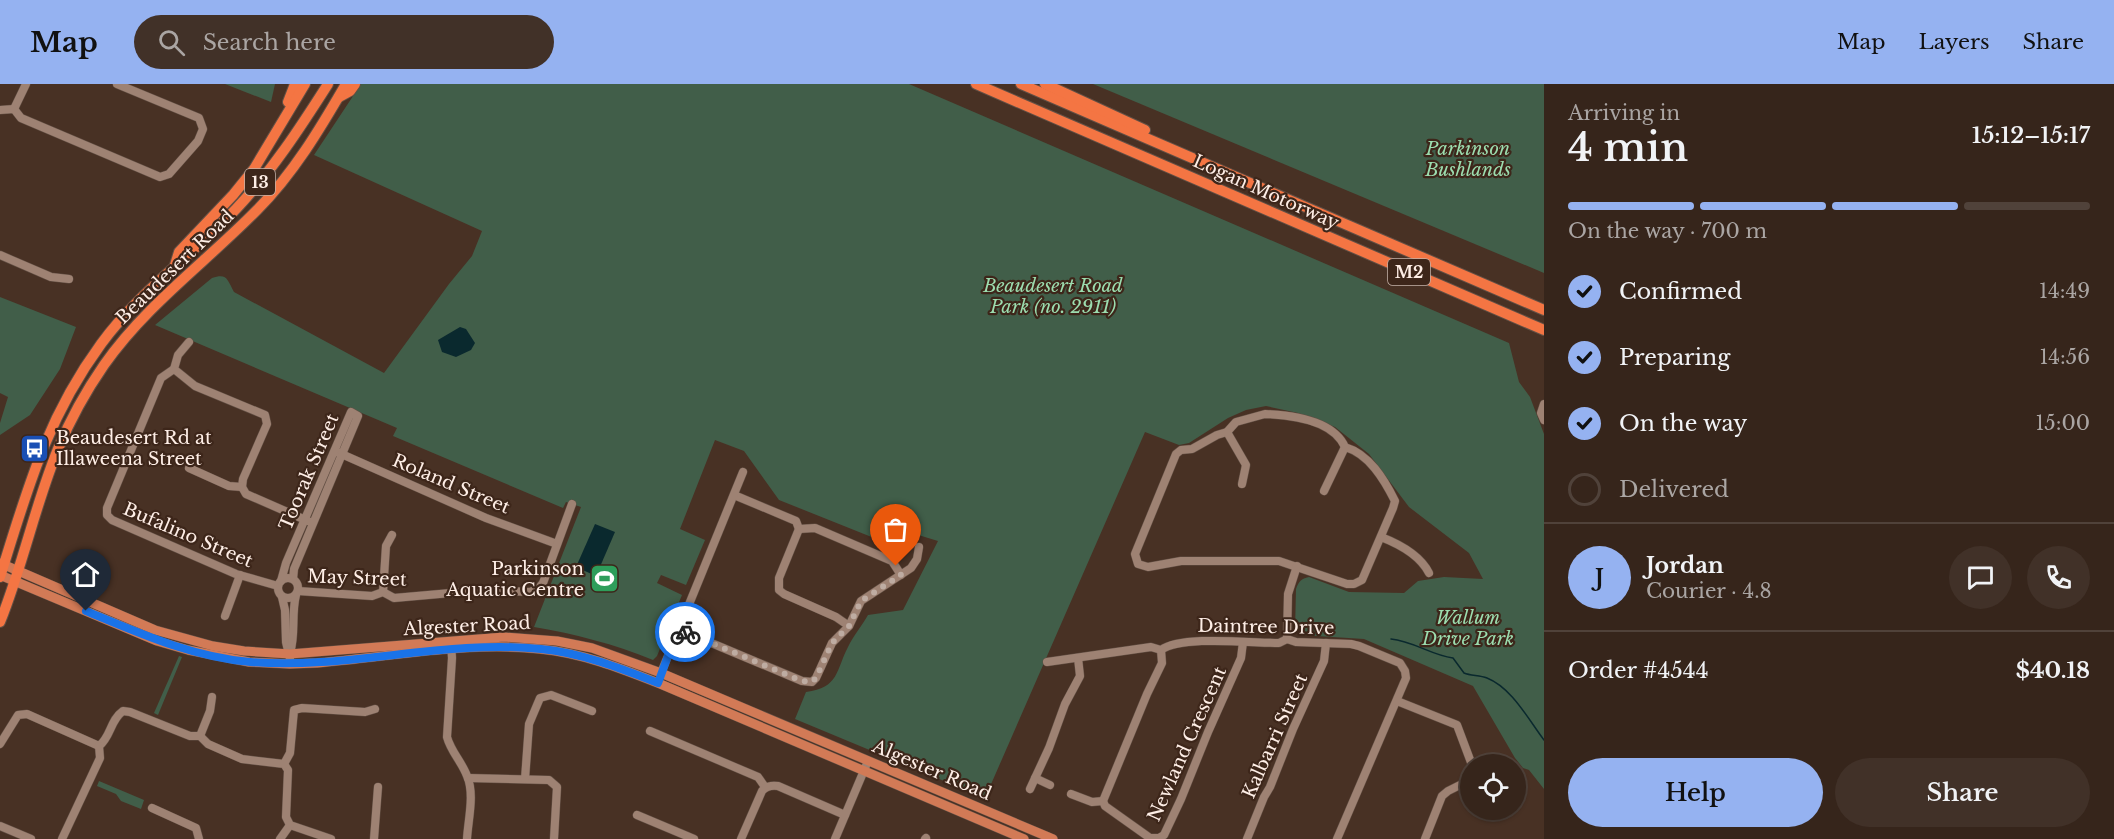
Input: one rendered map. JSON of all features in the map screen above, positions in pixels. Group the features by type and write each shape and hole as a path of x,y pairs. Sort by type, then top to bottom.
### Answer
{"highway":[{"path":"280,128 281,117 295,84"},
{"path":"175,265 179,252 246,180 305,84"},
{"name":"Beaudesert Road","path":"1,571 4,548 38,457 70,390 119,321 145,293 221,225 253,191 286,148 328,84"},
{"name":"Beaudesert Road","path":"0,622 61,441 103,366 143,316 246,221 277,188 311,142 346,84"},
{"path":"338,97 350,92 355,84"},
{"name":"Logan Motorway","path":"975,84 1544,330"},
{"name":"Logan Motorway","path":"1021,84 1544,310"},
{"path":"1046,84 1143,129 1162,144"}],"main road":[{"name":"Algester Road","path":"1,571 155,630 213,646 290,659 451,645 504,637 557,641 603,652 661,673 1053,839"},
{"name":"Algester Road","path":"451,645 514,647 564,652 615,666 1024,839"},
{"path":"658,683 661,673"}],"street":[{"path":"14,109 26,84"},
{"path":"14,109 21,118 160,177 170,174 198,141 203,129 199,118 117,84"},
{"path":"0,110 14,109"},
{"path":"0,255 51,277 69,279"},
{"path":"189,342 178,355 174,369 195,386 265,415 267,424 242,487"},
{"name":"Bufalino Street","path":"174,369 161,378 107,508 107,515 112,520 240,575 280,583"},
{"path":"1544,404 1541,413 1544,420"},
{"path":"1324,490 1345,447 1342,438 1307,420 1274,414 1265,414 1236,422 1227,432 1176,454 1136,554 1137,562 1148,567 1180,561 1280,561 1335,581 1354,584 1362,580 1395,501 1370,462 1358,451 1345,447"},
{"path":"1227,432 1246,465 1242,484"},
{"name":"Toorak Street","path":"293,579 294,568 309,522 338,453"},
{"name":"Roland Street","path":"338,453 486,518 557,544"},
{"path":"189,468 229,486 242,487"},
{"path":"661,673 743,472"},
{"path":"242,487 246,494 309,522"},
{"path":"734,495 795,521 799,529 779,578 779,590 836,617 849,626"},
{"name":"May Street","path":"297,593 372,596 383,592 394,597 485,590 530,592 538,589 543,583 572,504"},
{"name":"Toorak Street","path":"280,583 286,563 309,522"},
{"path":"799,529 815,528 892,561 901,575"},
{"path":"383,592 386,546 392,535"},
{"path":"1381,537 1396,543 1424,564 1429,573"},
{"path":"678,629 812,682 832,643 849,626 861,601 911,568 917,559 919,547"},
{"path":"1287,639 1288,594 1293,574 1298,566"},
{"path":"225,616 240,575"},
{"path":"287,578 293,579 298,584 293,610 293,643 290,659 286,642 285,610 279,592 280,583 287,578"},
{"path":"282,597 288,599 297,593"},
{"name":"Daintree Drive","path":"1047,662 1151,647 1161,650 1168,645 1188,642 1279,643 1287,639 1296,642 1351,644 1400,663 1404,667 1406,678 1337,839"},
{"name":"Newland Crescent","path":"1103,801 1105,806 1150,838 1160,839 1164,835 1241,658 1242,642"},
{"name":"Kalbarri Street","path":"1247,839 1324,661 1326,643"},
{"path":"451,645 447,738 449,746 468,778 471,790 467,839"},
{"path":"1071,794 1092,802 1103,801 1162,663 1161,650"},
{"path":"1030,789 1065,704 1080,676 1078,658"},
{"path":"525,779 529,724 540,698 550,695 592,711"},
{"path":"200,736 210,711 212,697"},
{"path":"1396,701 1457,725 1468,754"},
{"path":"284,764 290,753 294,711 302,708 365,712 375,709"},
{"path":"99,746 106,741 116,716 123,711 190,736 200,736 208,744 242,759 284,764 288,770 286,817 290,825 331,839"},
{"path":"0,744 18,715 27,714 99,746"},
{"path":"650,731 758,777 765,787"},
{"path":"62,839 100,758 99,746"},
{"path":"835,839 868,761"},
{"path":"468,778 549,780 557,787 554,839"},
{"path":"1035,778 1050,785"},
{"path":"1425,839 1442,796 1460,785"},
{"path":"765,787 778,786 845,815"},
{"path":"374,839 378,787"},
{"path":"741,839 765,787"},
{"path":"152,808 189,823 196,828 199,839"},
{"path":"637,815 694,839"},
{"path":"0,825 31,839"},
{"path":"280,839 290,825"}],"green space":[{"path":"225,84 275,84 271,102"},
{"path":"361,84 909,84 1509,343 1519,382 1530,397 1544,434 1544,789 1526,769 1526,754 1513,754 1473,686 1364,639 1301,635 1295,631 1296,589 1301,581 1309,577 1349,592 1404,593 1418,581 1444,577 1483,579 1469,553 1409,507 1369,454 1335,427 1298,413 1266,406 1246,410 1228,418 1189,443 1179,445 1145,432 985,798 795,719 806,692 825,687 835,677 850,643 868,615 903,610 938,541 915,534 879,540 779,500 744,451 715,440 680,529 705,540 686,585 661,575 657,583 682,595 657,656 653,660 594,640 534,627 581,507 566,502 563,508 393,436 397,428 155,325 212,278 221,276 228,281 234,292 384,373 472,256 482,231 314,155"},
{"name":"Parkinson Bushlands","path":"1093,84 1544,84 1544,273"},
{"path":"0,297 76,327 60,369 30,415 0,435 0,423 8,397 0,393"},
{"path":"179,656 182,657 158,715 154,713"},
{"path":"99,781 144,800 141,809 121,801 116,794 97,786"}],"water":[{"path":"460,327 466,329 475,343 471,350 456,357 442,352 438,340"},
{"path":"595,524 615,532 596,576 576,567"}],"waterway":[{"path":"1391,639 1407,642 1453,658 1464,673 1484,677 1496,683 1512,696 1544,740"}],"way so far":[{"path":"685,632 802,681 812,682 832,643 849,626 861,601 901,575 896,566"}],"place":[{"name":"Beaudesert Rd at Illaweena Street","path":"35,448"},
{"name":"Parkinson Aquatic Centre","path":"605,579"}],"route":[{"path":"86,611 157,641 216,657 249,662 317,663 452,650 514,647 564,652 586,657 658,683 678,629 685,632"}],"park label":[{"name":"Beaudesert Road Park (no. 2911)","path":"1053,296"},
{"name":"Wallum Drive Park","path":"1468,628"}]}
